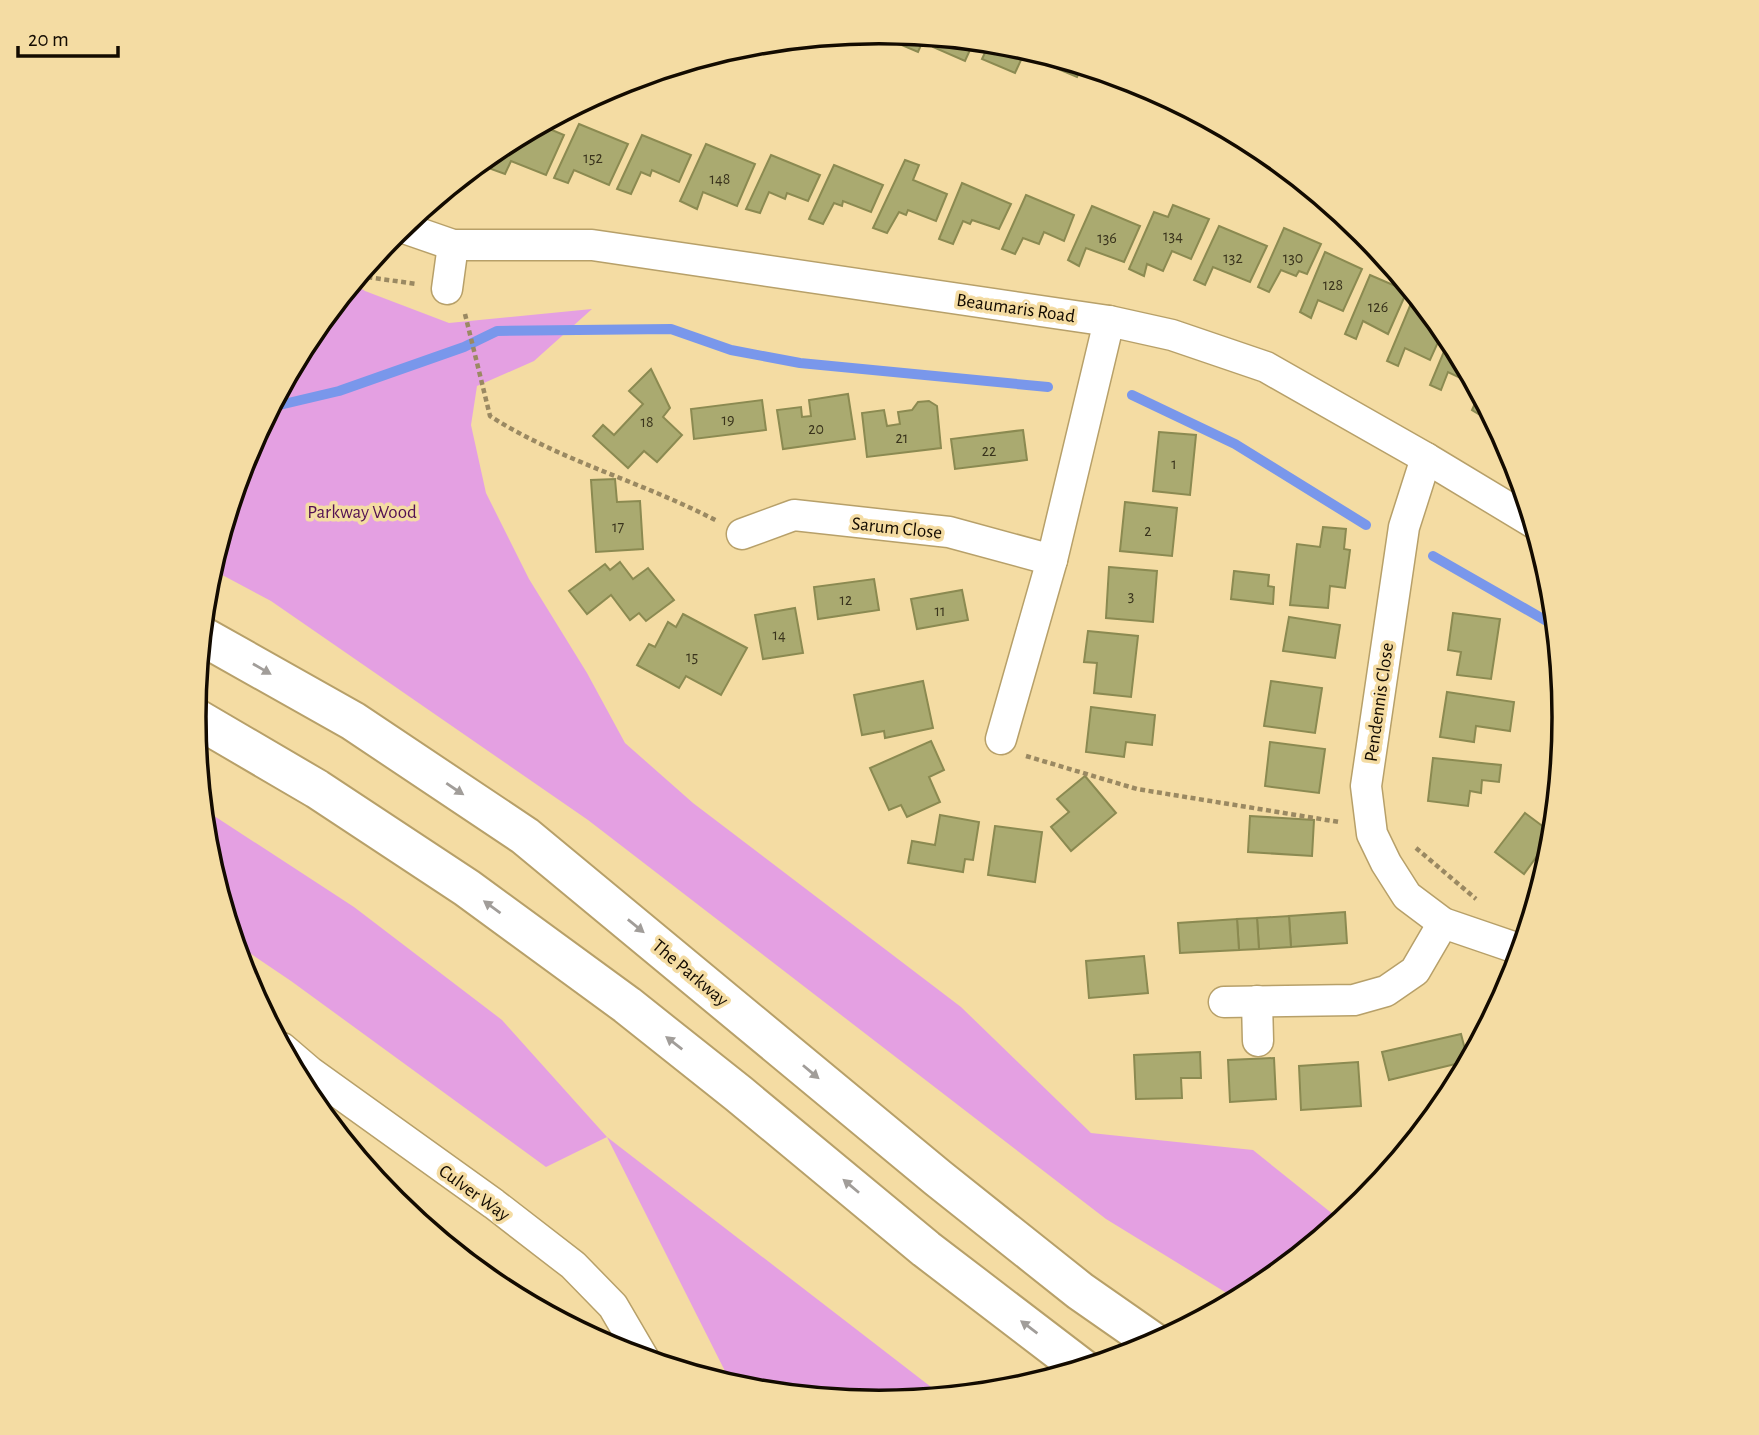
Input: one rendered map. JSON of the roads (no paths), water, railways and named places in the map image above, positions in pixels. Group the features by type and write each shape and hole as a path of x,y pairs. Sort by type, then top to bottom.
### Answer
{"highway":[{"name":"The Parkway","path":"211,641 353,721 525,836 938,1178 1080,1291 1145,1336"},
{"path":"206,724 317,789 467,888 627,1005 926,1249 1074,1362"}],"street":[{"name":"Beaumaris Road","path":"413,231 453,245 592,245 1108,321 1172,335 1266,367 1521,515"},
{"path":"447,289 453,245"},
{"path":"1001,739 1052,560 1108,321"},
{"name":"Pendennis Close","path":"1426,458 1404,527 1366,786 1371,834 1408,896 1443,923 1512,947"},
{"name":"Sarum Close","path":"742,534 794,515 949,532 1052,560"},
{"path":"1224,1002 1354,1000 1386,991 1415,971 1443,923"},
{"path":"1257,1001 1258,1041"},
{"name":"Culver Way","path":"313,1083 494,1204 573,1265 613,1306 636,1345"}],"waterway":[{"path":"284,404 339,391 464,347 497,331 671,329 731,350 800,363 1048,387"},
{"path":"1132,395 1235,444 1366,525"},
{"path":"1433,556 1545,620"}],"park label":[{"name":"Parkway Wood","path":"362,511"}]}
